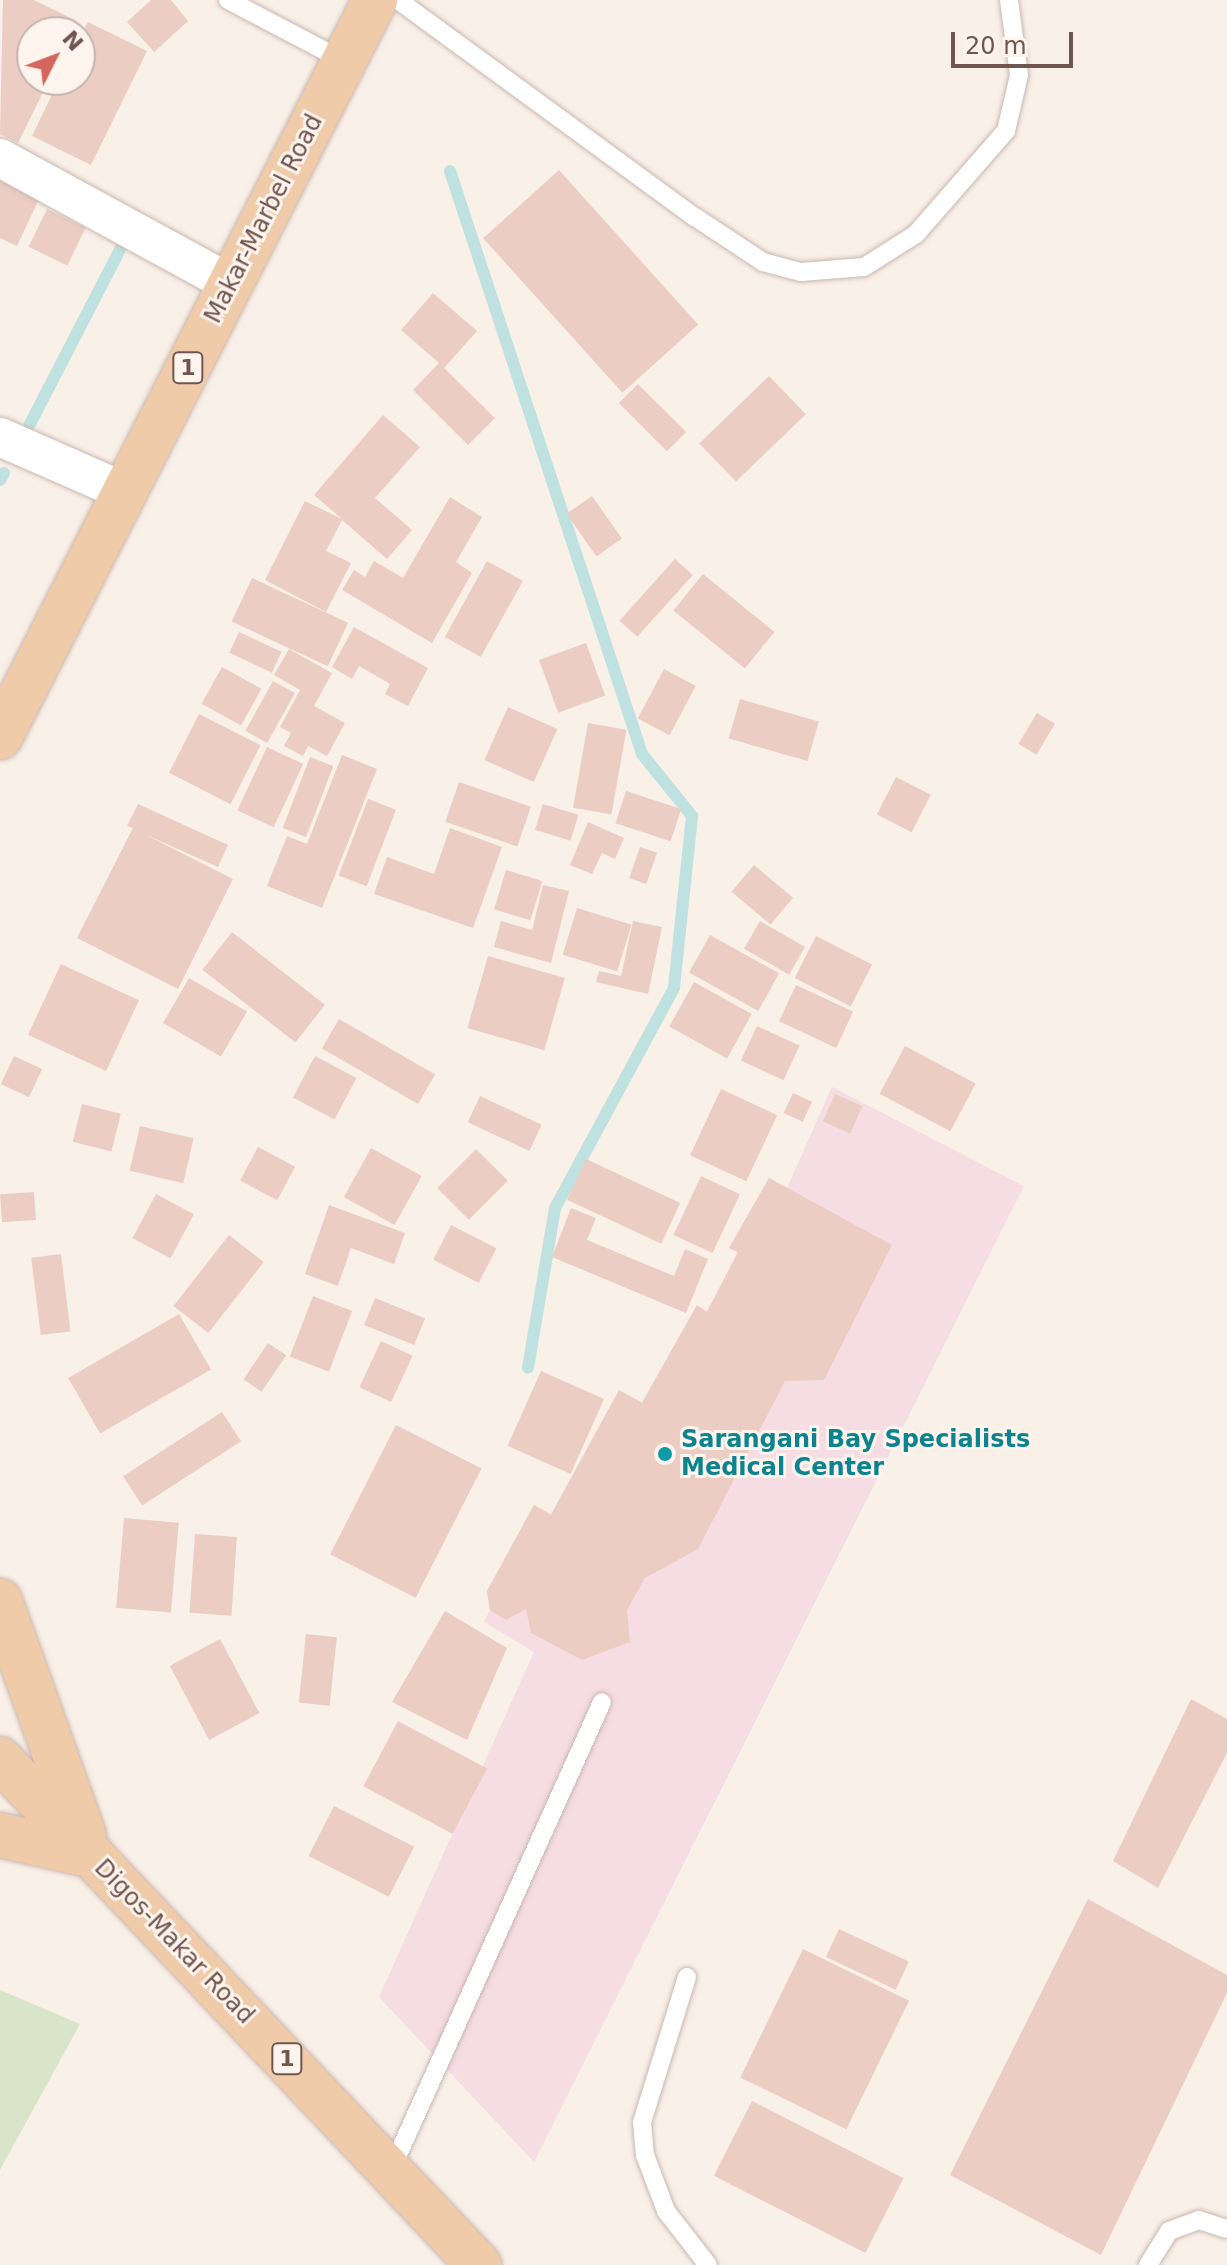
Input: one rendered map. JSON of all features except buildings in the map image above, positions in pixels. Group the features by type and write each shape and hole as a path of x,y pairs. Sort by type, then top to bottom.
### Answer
{"main road":[{"name":"Makar-Marbel Road","path":"0,737 375,0"},
{"path":"0,1601 43,1735 93,1856"},
{"name":"Digos-Makar Road","path":"0,1759 479,2265"},
{"path":"0,1835 93,1856"}],"street":[{"path":"0,158 231,284"},
{"path":"0,437 125,492"}],"lane":[{"path":"228,0 344,61"},
{"path":"398,0 695,217 763,262 801,272 864,267 916,234 1006,131 1019,75 1009,0"},
{"path":"391,2170 602,1702"},
{"path":"687,1977 642,2122 645,2155 666,2211 708,2265"},
{"path":"1148,2265 1169,2231 1199,2220 1227,2229"}],"shaded area":[{"path":"832,1087 1024,1186 534,2162 379,1997 534,1652 484,1622 490,1610 487,1591 534,1505 551,1514 619,1390 642,1402 697,1305 707,1311 738,1253 729,1248 769,1178 787,1188"}],"green space":[{"path":"0,1990 80,2024 0,2170"}],"waterway":[{"path":"450,171 642,754 692,816 674,988 555,1208 528,1368"},
{"path":"30,424 120,250"},
{"path":"0,480 4,473"}],"place":[{"name":"Sarangani Bay Specialists Medical Center","path":"665,1454"}]}
